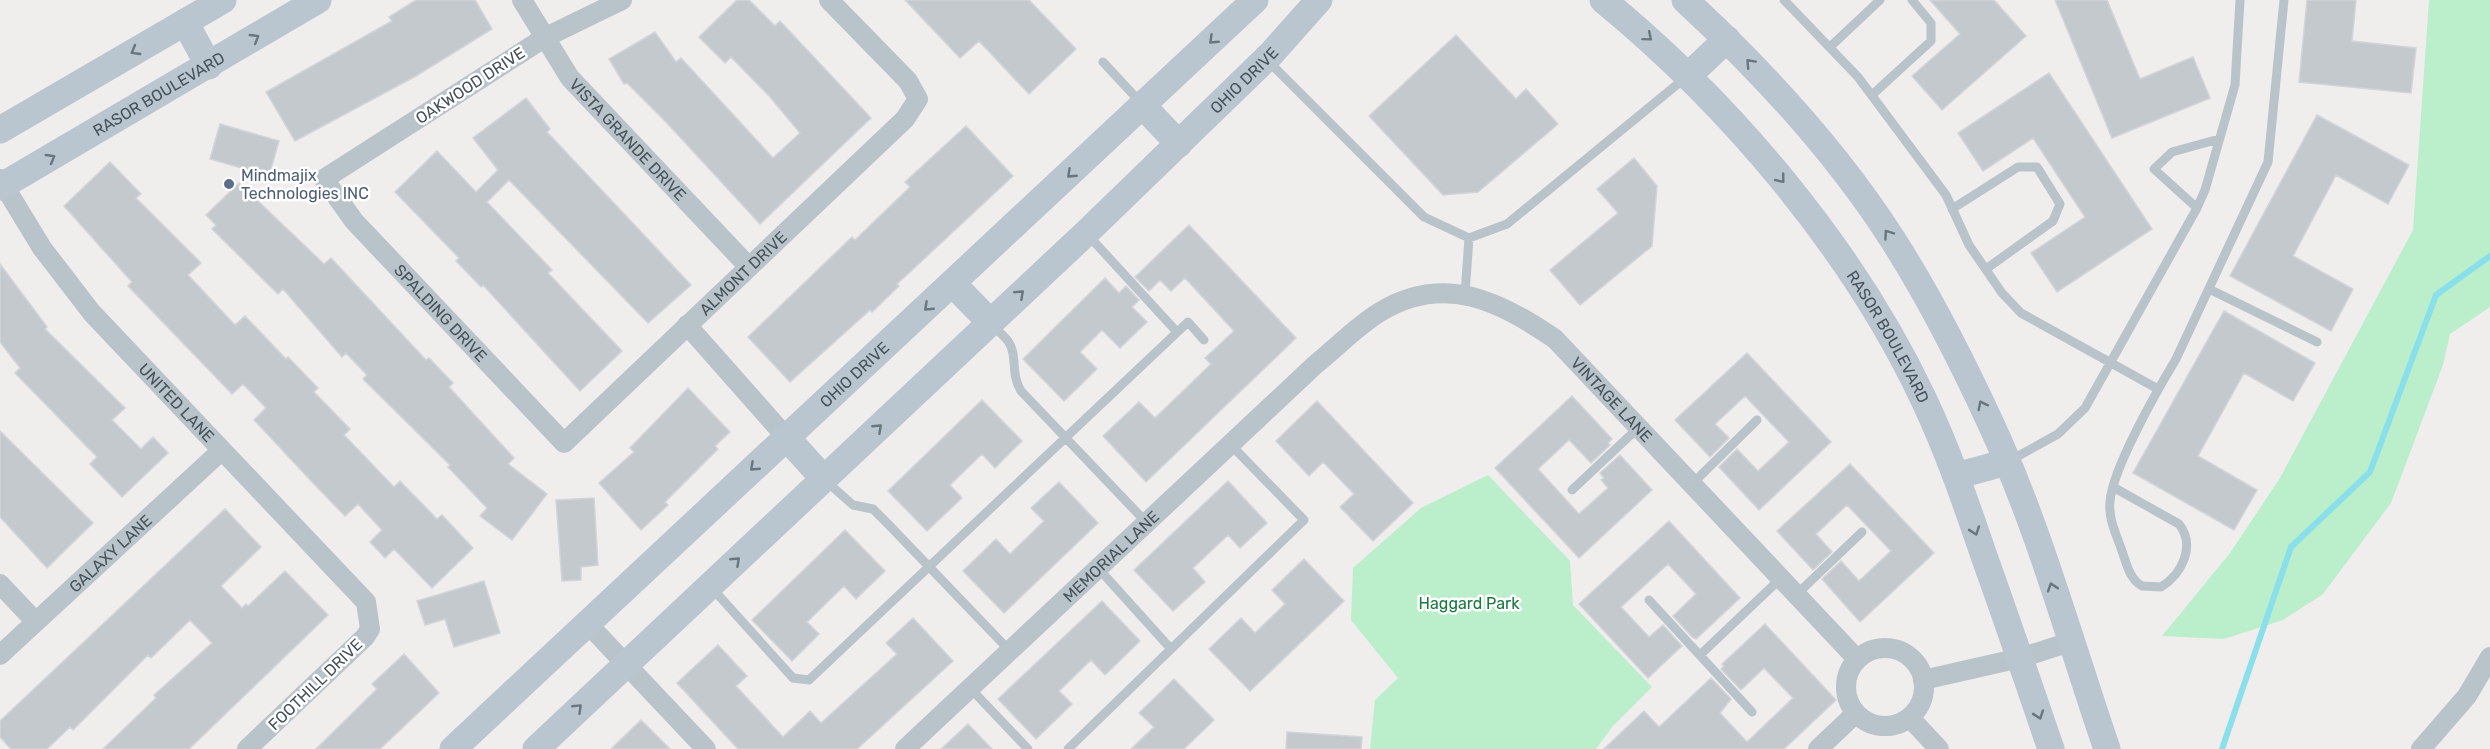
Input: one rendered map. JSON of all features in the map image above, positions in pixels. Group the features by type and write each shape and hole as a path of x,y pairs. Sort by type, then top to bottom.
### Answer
{"main road":[{"path":"0,130 223,0"},
{"name":"RASOR BOULEVARD","path":"1,184 209,66 318,0"},
{"name":"OHIO DRIVE","path":"453,749 1255,0"},
{"name":"OHIO DRIVE","path":"536,749 1086,233 1266,59 1319,0"},
{"name":"RASOR BOULEVARD","path":"1603,0 1653,41 1747,136 1812,219 1851,274 1895,343 1935,423 1956,476 2051,749"},
{"path":"1685,0 1727,39 1813,134 1893,240 1943,329 2007,462 2026,511 2107,749"},
{"path":"185,22 209,66"},
{"path":"1689,75 1727,39"},
{"path":"1143,106 1179,144"},
{"path":"953,284 990,322"},
{"path":"786,437 824,479"},
{"path":"1956,476 2007,462"}],"street":[{"name":"VISTA GRANDE DRIVE","path":"522,0 570,78 749,267"},
{"name":"OAKWOOD DRIVE","path":"324,179 544,38 622,0"},
{"name":"ALMONT DRIVE","path":"564,443 905,119 918,99 908,81 829,0"},
{"name":"SPALDING DRIVE","path":"324,179 354,221 564,443"},
{"name":"UNITED LANE","path":"1,184 42,248 92,313 353,587 366,602 369,614"},
{"name":"VINTAGE LANE","path":"1316,364 1378,313 1397,302 1418,297 1465,294 1491,301 1522,316 1555,339 1857,659"},
{"path":"687,325 786,437"},
{"name":"MEMORIAL LANE","path":"905,749 1316,364"},
{"name":"GALAXY LANE","path":"0,655 221,451"},
{"path":"0,584 35,621"},
{"name":"FOOTHILL DRIVE","path":"247,749 365,636 370,629 369,614"},
{"path":"588,622 706,749"},
{"path":"1923,680 2020,658 2070,642"},
{"path":"1892,649 1913,660 1923,680 1923,699 1910,717 1898,725 1881,727 1870,724 1855,714 1848,702 1845,688 1848,674 1857,659 1872,650 1892,649"},
{"path":"2421,749 2467,696 2490,657"},
{"path":"1818,749 1855,714"},
{"path":"1910,717 1939,749"}],"lane":[{"path":"1784,0 1830,47 1872,95 1946,195 1969,245 2021,313 2158,389"},
{"path":"1830,47 1880,0"},
{"path":"1872,95 1931,41 1931,23 1912,0"},
{"path":"2007,462 2058,434 2085,408 2197,208 2205,190 2235,85 2240,0"},
{"path":"2113,487 2180,524 2186,532 2188,542 2181,566 2175,577 2161,587 2142,586 2130,574 2110,515 2113,487 2268,162 2284,0"},
{"path":"1266,59 1424,217 1469,238 1507,224 1689,75"},
{"path":"1103,63 1143,106"},
{"path":"2197,208 2154,169 2172,152 2219,139"},
{"path":"1952,209 2018,167 2037,167 2060,204 2053,221 1986,269"},
{"path":"1086,233 1177,332"},
{"path":"1465,294 1469,238"},
{"path":"2209,289 2317,342"},
{"path":"990,322 1009,342 1014,360 1014,379 1021,391 1146,522"},
{"path":"709,585 793,678 809,680 1188,322 1204,340"},
{"path":"1691,485 1757,420"},
{"path":"1572,490 1638,428"},
{"path":"1068,749 1304,520 1231,445"},
{"path":"824,479 840,496 853,505 873,509 1009,650"},
{"path":"1796,595 1862,532"},
{"path":"1098,568 1171,649"},
{"path":"1700,655 1780,579"},
{"path":"1648,600 1752,712"},
{"path":"970,688 1028,749"}],"green space":[{"path":"2429,0 2490,0 2490,307 2450,334 2443,365 2391,503 2323,594 2283,620 2224,639 2162,636 2230,553 2280,478 2413,230"},
{"name":"Haggard Park","path":"1488,475 1570,561 1573,605 1652,687 1612,727 1596,749 1370,749 1375,700 1398,678 1351,620 1353,568 1421,508"}],"building":[{"path":"416,0 475,0 492,29 416,76 295,141 266,92 392,21 389,17"},
{"path":"737,0 749,0 775,26 780,21 871,118 760,224 666,122 627,83 624,84 609,59 655,32 676,62 681,58 773,158 800,133 770,97 731,57 725,63 699,37"},
{"path":"905,0 1029,0 1076,49 1029,94 979,41 960,58"},
{"path":"1930,0 1994,0 2026,36 1942,110 1912,76 1960,34"},
{"path":"2055,0 2107,0 2140,79 2193,57 2210,98 2112,138"},
{"path":"2307,0 2356,0 2352,41 2416,48 2411,93 2299,82"},
{"path":"1456,35 1516,99 1526,89 1558,124 1478,192 1443,195 1369,116"},
{"path":"2049,73 2152,229 2057,292 2031,253 2085,217 2033,138 1983,171 1958,133"},
{"path":"526,98 550,129 547,132 691,285 648,323 509,180 487,202 552,270 548,273 622,351 580,391 483,285 481,287 456,261 459,258 395,192 437,151 476,192 498,170 473,138"},
{"path":"2317,115 2409,165 2388,204 2336,175 2293,256 2353,289 2331,331 2230,276"},
{"path":"220,124 279,141 269,176 210,159"},
{"path":"966,126 1013,176 897,284 899,286 872,312 870,310 790,382 748,337 852,237 855,240 910,187 905,182"},
{"path":"1634,158 1657,186 1652,246 1580,305 1550,270 1618,213 1597,189"},
{"path":"110,162 141,194 136,198 201,263 188,275 235,325 245,316 286,359 288,357 318,388 314,392 350,429 344,435 394,487 400,481 437,519 442,515 473,548 432,588 394,549 385,558 370,542 382,530 358,504 345,516 254,420 266,408 243,384 232,394 128,286 132,282 64,206"},
{"path":"239,183 324,264 331,258 426,360 429,358 453,383 449,387 514,458 508,464 547,494 512,540 480,516 487,508 448,467 450,465 363,379 367,375 346,353 342,357 283,289 278,294 212,229 216,225 206,215"},
{"path":"1189,225 1296,338 1146,482 1103,436 1139,402 1155,418 1211,364 1205,358 1234,331 1185,278 1171,291 1160,280 1149,291 1135,277"},
{"path":"0,264 47,327 45,329 125,408 112,420 141,449 153,437 168,453 122,497 90,464 97,457 15,373 20,368 0,342"},
{"path":"1105,278 1119,293 1126,286 1139,300 1132,307 1147,322 1120,348 1102,330 1080,352 1097,369 1064,401 1023,359"},
{"path":"2224,311 2315,363 2293,401 2244,373 2198,456 2257,490 2234,530 2133,473"},
{"path":"1747,353 1831,442 1759,510 1719,467 1737,449 1758,471 1789,442 1745,396 1715,424 1729,438 1710,457 1675,420"},
{"path":"688,388 730,432 715,446 718,449 665,502 668,505 641,530 599,483 634,452 630,448"},
{"path":"1572,396 1612,439 1608,443 1610,445 1591,463 1569,440 1538,469 1579,514 1608,488 1601,480 1604,478 1600,473 1620,455 1652,490 1579,558 1495,468"},
{"path":"982,400 1022,441 995,468 982,454 950,485 962,498 927,531 888,491"},
{"path":"1317,401 1413,503 1373,541 1340,507 1354,494 1323,462 1309,476 1276,441"},
{"path":"0,431 93,523 47,568 0,517"},
{"path":"1850,464 1934,553 1860,622 1822,579 1841,561 1859,581 1891,551 1847,505 1816,534 1832,552 1813,570 1777,531"},
{"path":"1228,481 1267,523 1240,548 1228,535 1193,568 1205,582 1173,611 1134,570"},
{"path":"1059,482 1098,523 1004,613 963,571 996,539 1010,554 1044,521 1031,508"},
{"path":"594,498 598,565 581,567 581,580 562,581 556,500"},
{"path":"225,509 261,547 221,586 242,608 246,604 248,606 285,571 328,615 189,749 103,749 156,698 154,695 212,643 190,620 151,658 148,655 73,730 70,727 47,749 11,749 0,737 0,721"},
{"path":"1669,521 1740,598 1696,639 1673,616 1696,594 1668,564 1621,607 1649,637 1663,625 1682,646 1648,678 1579,604"},
{"path":"845,530 885,571 856,599 844,586 807,622 819,634 792,661 752,620"},
{"path":"1304,559 1344,601 1250,691 1209,649 1241,618 1255,633 1285,604 1272,590"},
{"path":"484,581 500,633 454,647 445,619 425,625 417,601"},
{"path":"1102,601 1140,641 1105,675 1091,660 1059,691 1072,704 1036,739 998,699"},
{"path":"913,618 953,661 857,749 738,749 677,683 718,645 747,676 736,686 783,737 810,711 821,723 897,654 886,643"},
{"path":"1765,624 1836,700 1784,749 1604,749 1644,711 1659,727 1711,678 1731,699 1720,713 1747,742 1793,698 1764,668 1741,690 1721,669 1724,666 1722,664"},
{"path":"404,654 439,693 380,749 316,749 377,689 372,684"},
{"path":"1174,679 1214,720 1184,749 1131,749 1154,727 1139,713"},
{"path":"641,720 670,749 611,749"},
{"path":"968,724 992,749 941,749"},
{"path":"1287,732 1362,737 1361,749 1286,749"}],"waterway":[{"path":"2222,749 2291,547 2370,472 2436,295 2490,256"}],"place":[{"name":"Mindmajix Technologies INC","path":"229,184"}]}
